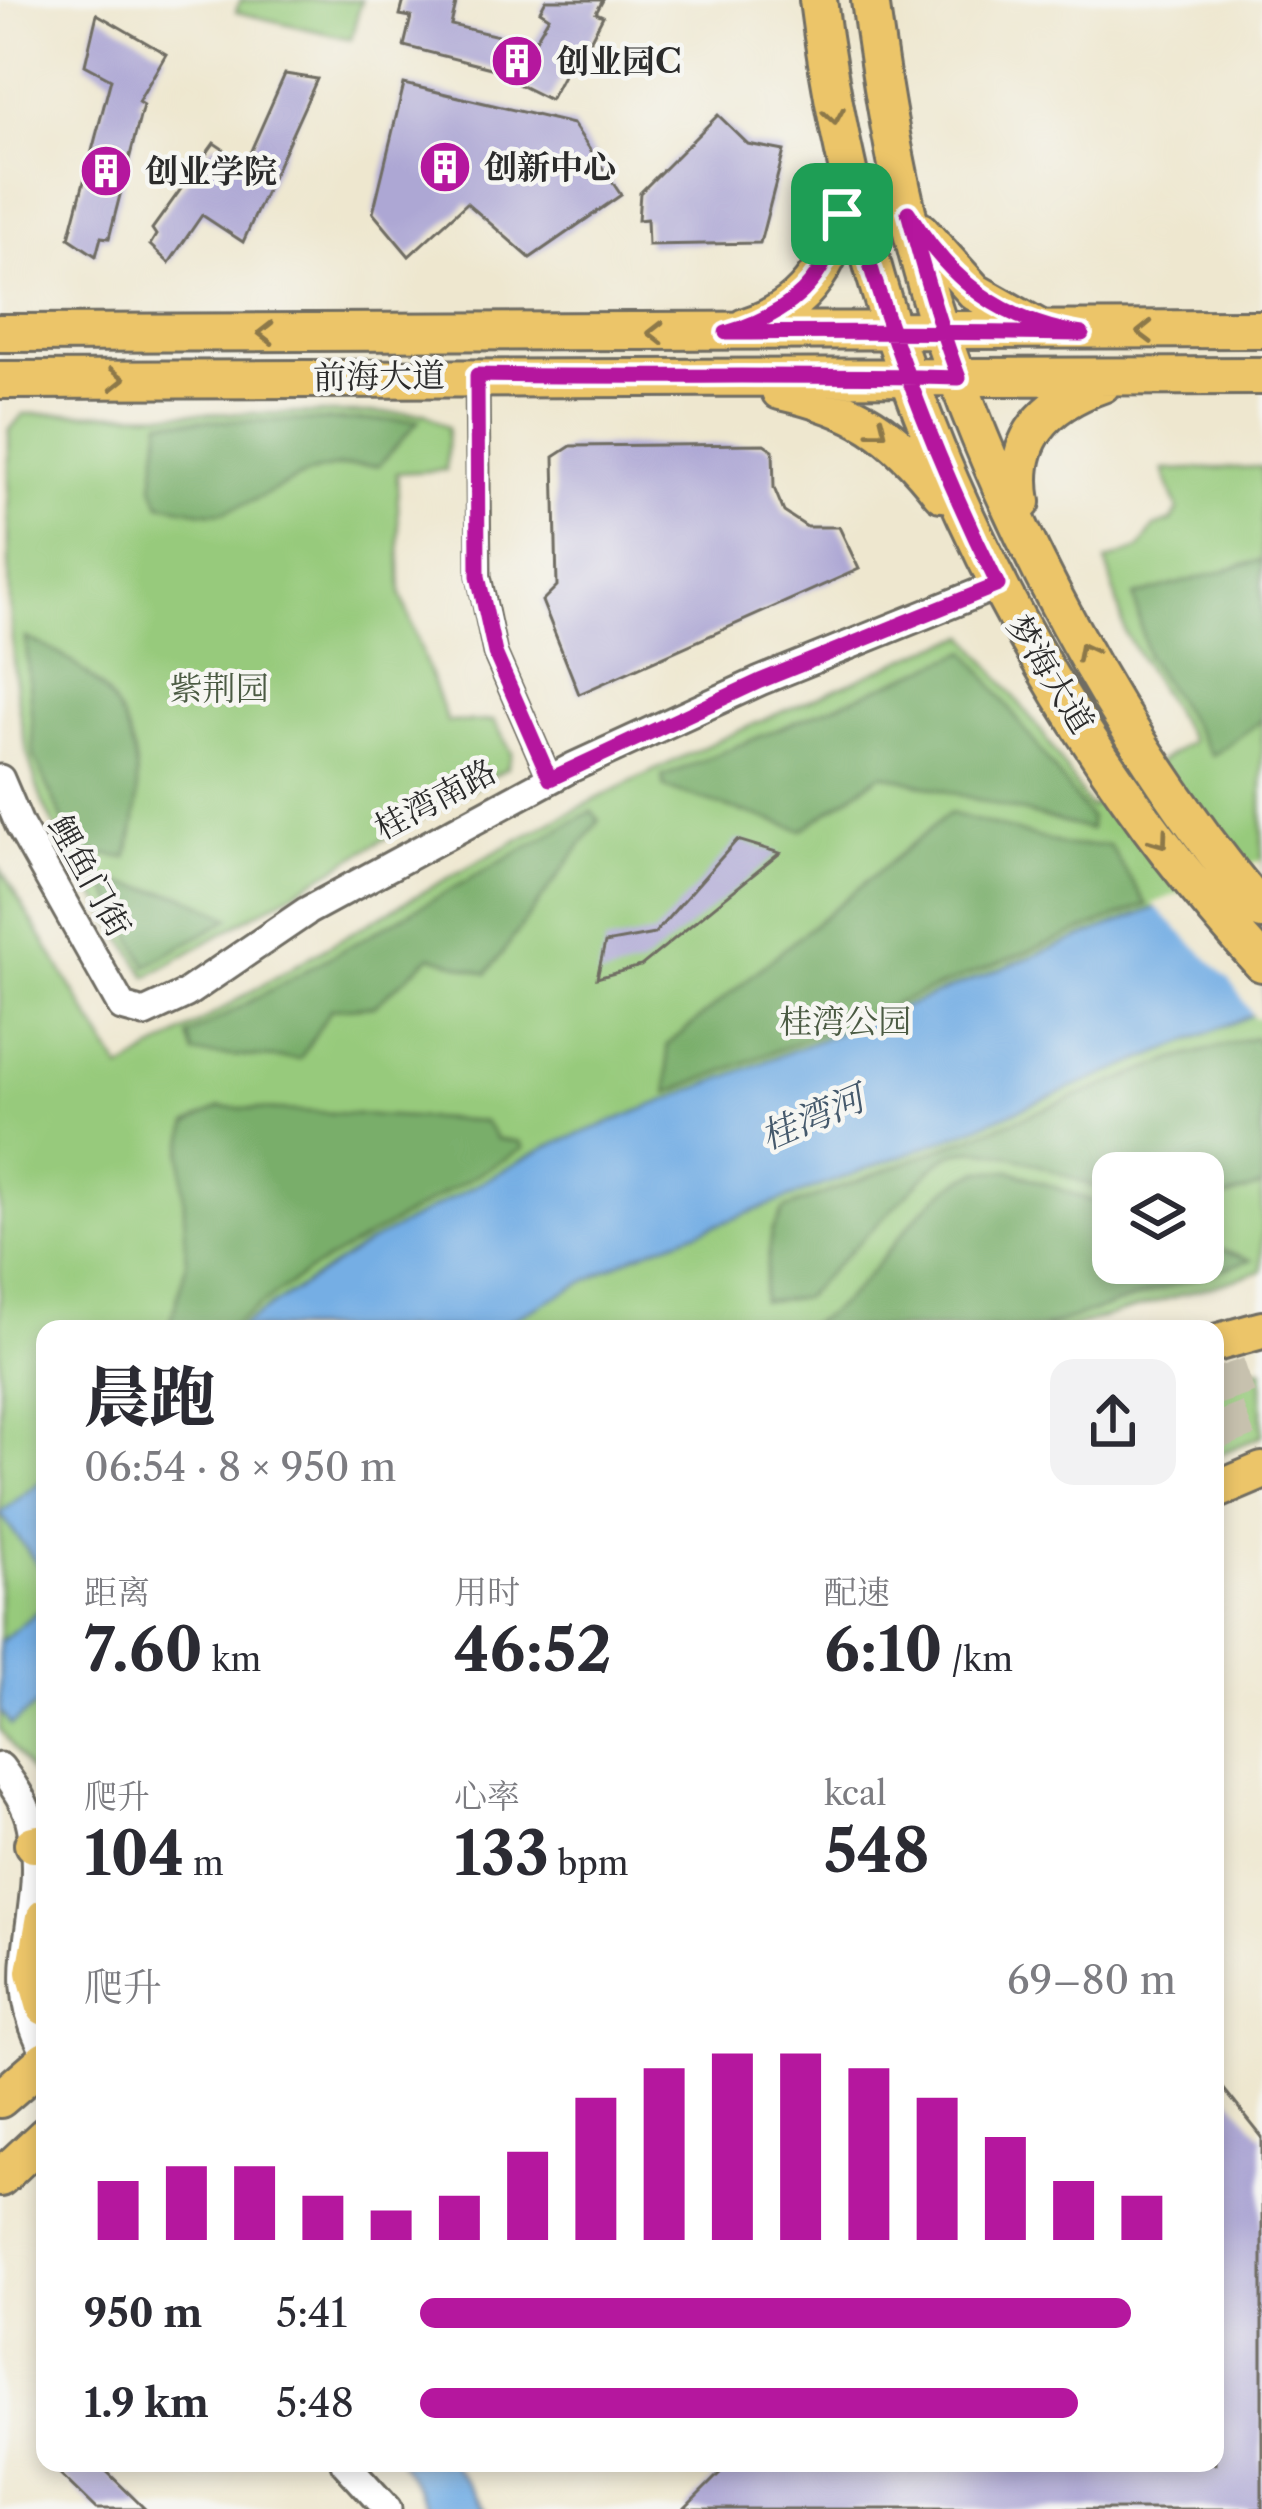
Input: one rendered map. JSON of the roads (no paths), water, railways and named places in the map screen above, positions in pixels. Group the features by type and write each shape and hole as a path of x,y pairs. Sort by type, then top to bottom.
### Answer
{"main road":[{"name":"梦海大道","path":"818,0 848,185 890,332 973,534 998,585 1109,734 1262,911"},
{"name":"梦海大道","path":"870,0 908,212 941,332 959,378 1039,557 1109,734 1181,868 1262,963"},
{"path":"726,333 781,311 817,280 836,242 848,185"},
{"path":"908,212 947,267 994,306 1040,328 1082,334"},
{"name":"前海大道","path":"0,333 1082,334 1262,329"},
{"name":"前海大道","path":"0,380 1262,376"},
{"path":"730,379 834,404 872,423 913,460 973,534"},
{"path":"1039,557 1018,483 1027,436 1061,402 1116,379"},
{"path":"1224,1341 1262,1330"},
{"path":"1224,1487 1262,1471"},
{"path":"0,2099 36,2065"},
{"path":"0,2178 36,2144"}],"street":[{"path":"477,375 478,576 495,653 550,779"},
{"name":"桂湾南路","path":"122,1006 135,1013 162,1007 307,910 550,779 778,673 998,585"},
{"name":"鲤鱼门街","path":"0,779 20,826 122,1006"},
{"path":"1,1768 36,1835"},
{"path":"36,1859 13,1984 24,2023 36,2042"},
{"path":"353,2472 387,2509"}],"water":[{"name":"桂湾河","path":"1262,866 1262,1011 949,1138 636,1255 510,1320 250,1320 368,1243 547,1147"},
{"path":"36,1485 36,1563 0,1513"},
{"path":"36,1612 36,1706 11,1725 0,1711 0,1642"},
{"path":"407,2472 458,2472 487,2509 434,2509"}],"tunnel":[{"path":"1224,1384 1262,1371"},
{"path":"1224,1429 1262,1414"}],"place":[{"name":"创业园C","path":"517,61"},
{"name":"创新中心","path":"445,167"},
{"name":"创业学院","path":"106,171"}],"park label":[{"name":"紫荆园","path":"219,688"},
{"name":"桂湾公园","path":"845,1021"}]}
